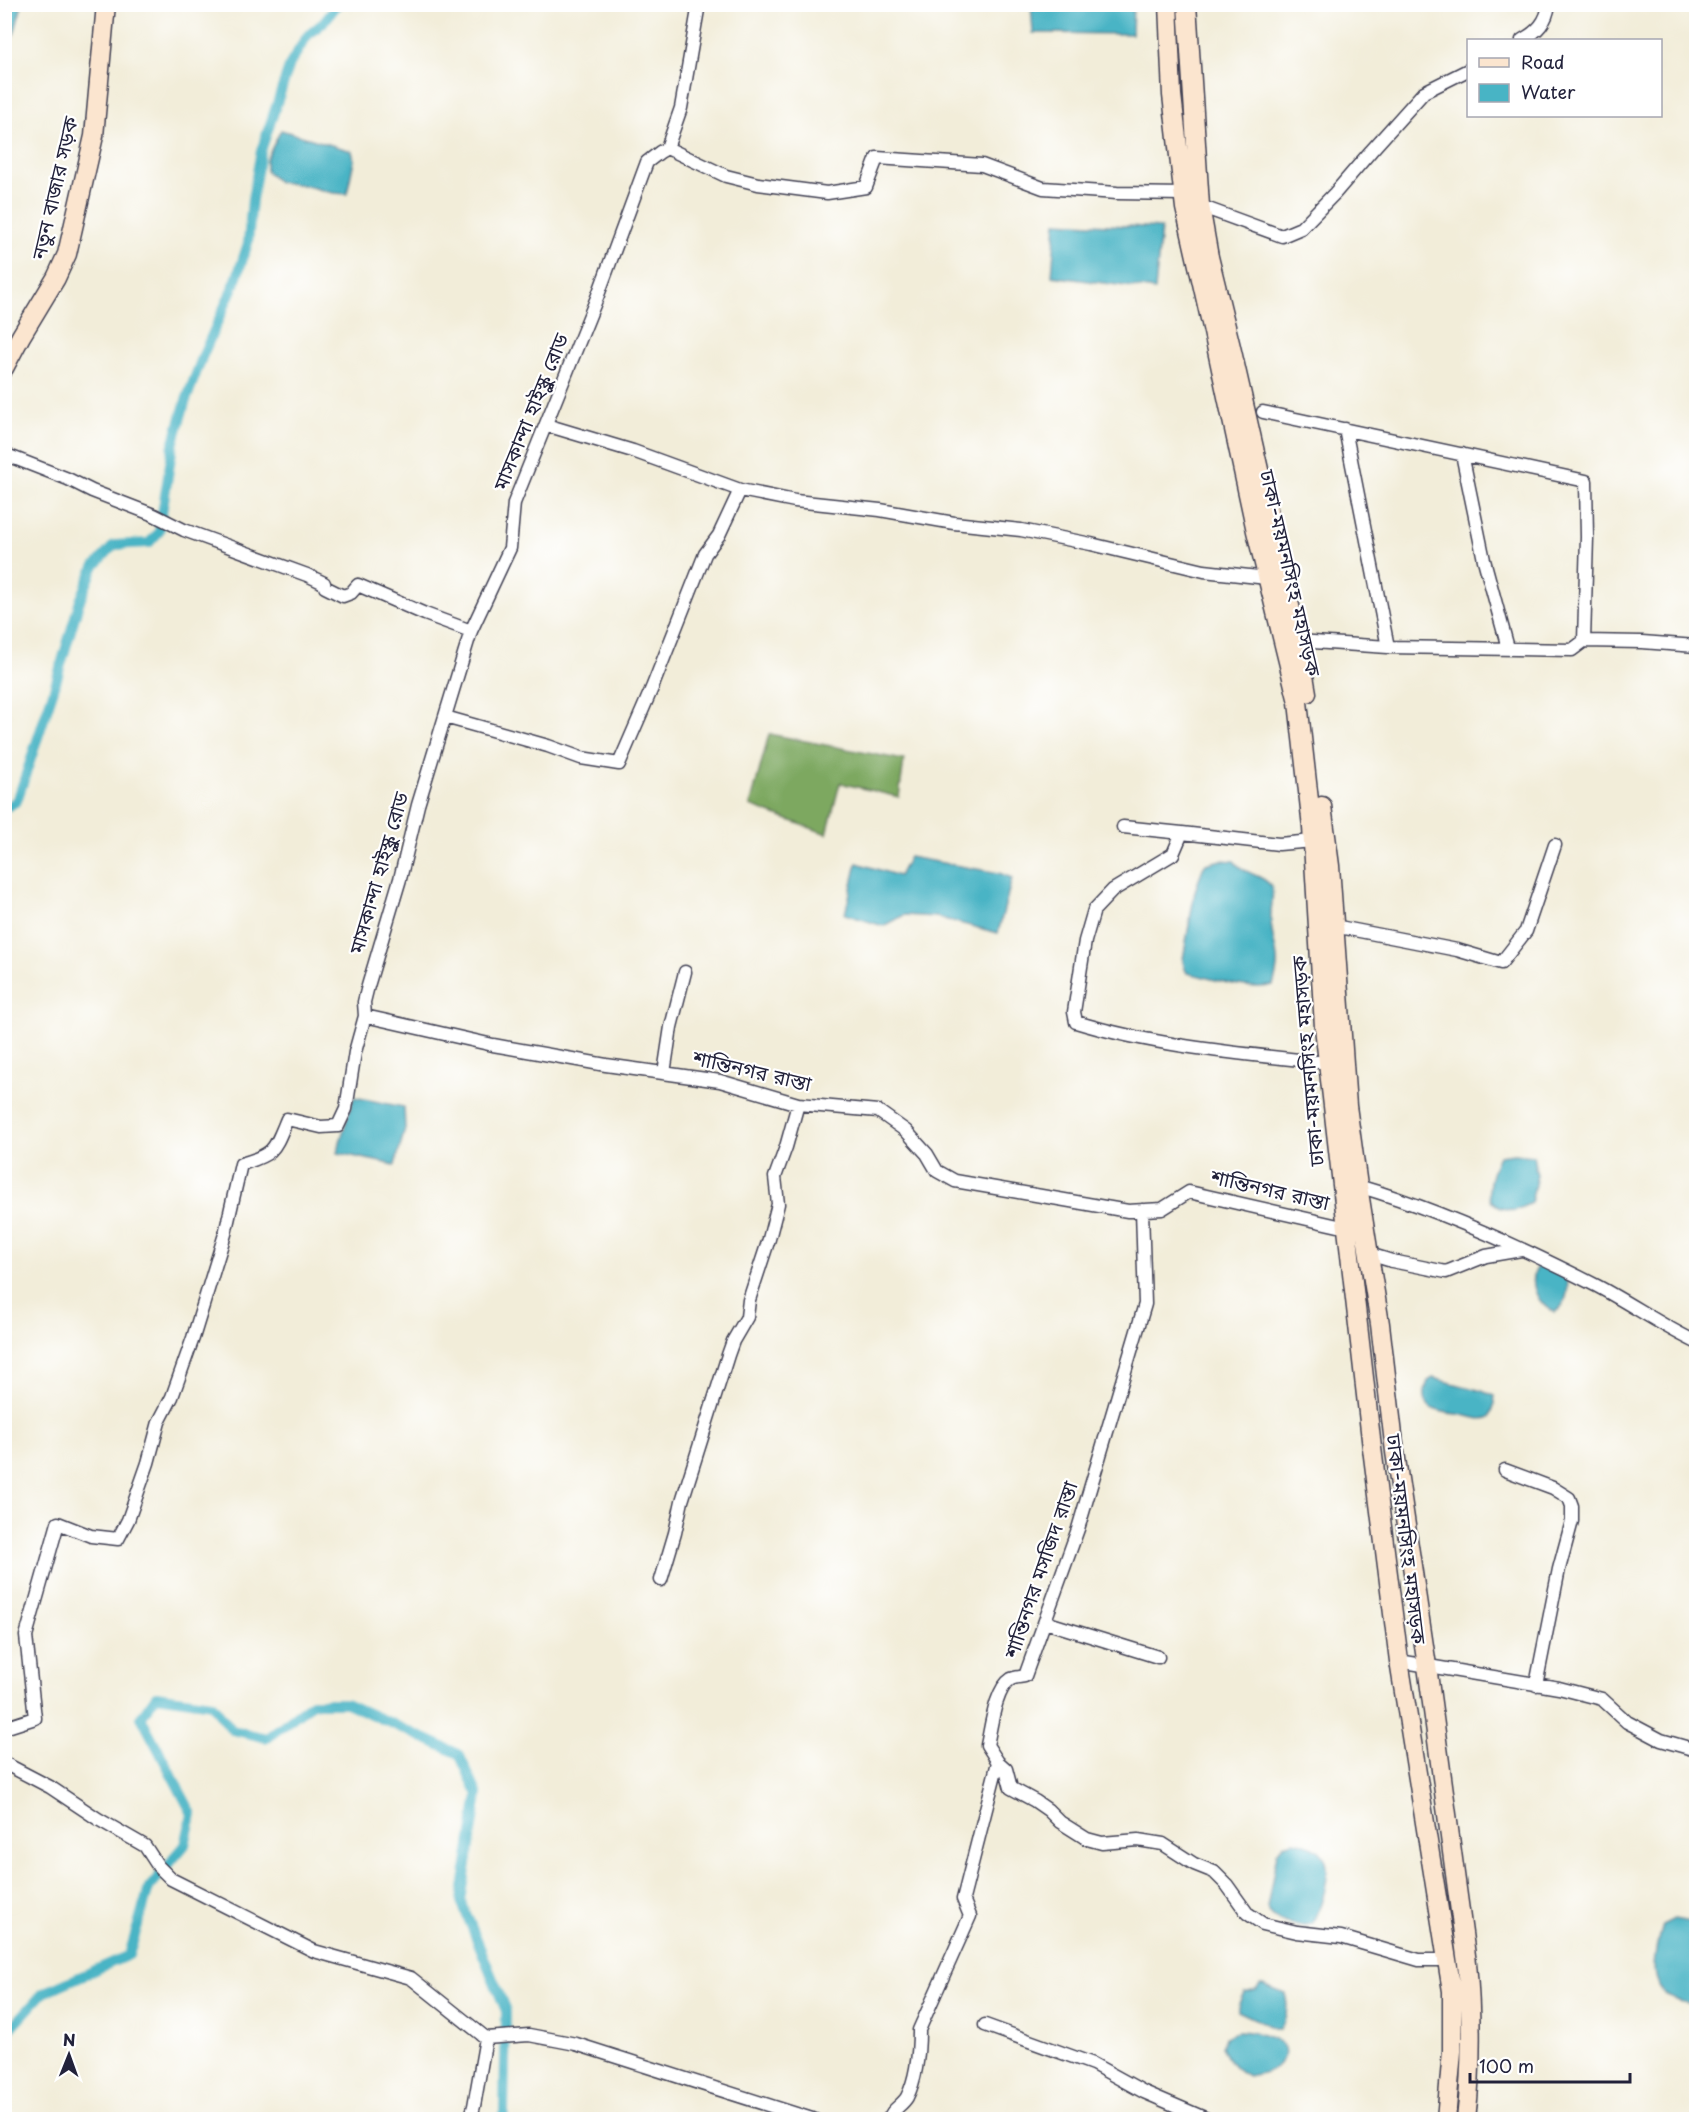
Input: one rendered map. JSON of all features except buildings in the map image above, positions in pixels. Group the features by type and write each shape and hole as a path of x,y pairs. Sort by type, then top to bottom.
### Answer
{"main road":[{"name":"নতুন বাজার সড়ক","path":"4,368 56,278 67,254 94,136 106,4"},
{"name":"ঢাকা-ময়মনসিংহ মহাসড়ক","path":"1168,4 1172,95 1185,208 1267,578 1298,702 1313,841 1324,1027 1347,1228 1399,1661 1452,1991 1452,2051 1446,2120"},
{"name":"ঢাকা-ময়মনসিংহ মহাসড়ক","path":"1187,4 1200,206 1209,257 1298,641 1330,866 1347,1106 1380,1324 1469,1983 1470,2049 1466,2120"}],"street":[{"path":"699,4 681,108 668,148 726,176 758,184 827,193 866,187 877,158 982,165 1043,188 1117,193 1183,194"},
{"path":"1524,39 1534,33 1547,17 1549,4"},
{"path":"1200,206 1282,236 1302,228 1424,92 1467,70"},
{"name":"মাসকান্দা হাইস্কুল রোড","path":"4,1728 35,1718 26,1636 58,1523 91,1536 118,1539 128,1520 148,1463 159,1422 172,1397 193,1338 225,1234 241,1164 261,1158 275,1148 287,1119 321,1127 338,1126 346,1109 355,1052 365,1016 364,1002 368,986 400,879 418,805 471,631 510,548 514,503 598,296 647,162 668,148"},
{"path":"1263,412 1586,481 1584,641"},
{"path":"546,425 633,451 740,490 795,501 880,510 954,523 1021,530 1204,571 1267,578"},
{"path":"1345,429 1388,647"},
{"path":"4,454 154,515 193,534 307,575 343,596 351,593 358,585 471,631"},
{"path":"1462,454 1484,560 1508,648"},
{"path":"445,717 548,746 580,758 618,764 652,688 705,554 718,535 740,490"},
{"path":"1298,641 1388,647 1572,650 1584,641 1696,646"},
{"path":"1123,827 1279,844 1313,841"},
{"path":"1182,833 1173,854 1113,890 1094,910 1085,940 1077,989 1074,1012 1076,1022 1101,1030 1216,1051 1328,1063"},
{"path":"1334,926 1457,950 1501,963 1526,931 1555,845"},
{"path":"664,1073 671,1027 685,972"},
{"name":"শান্তিনগর রাস্তা","path":"365,1016 493,1046 720,1081 798,1104 878,1111 906,1131 927,1154 937,1171 955,1181 1128,1211 1162,1209 1189,1192 1347,1228"},
{"path":"661,1580 682,1501 728,1355 747,1317 749,1300 778,1204 775,1177 798,1104"},
{"path":"1358,1186 1403,1199 1521,1250 1600,1288 1670,1330 1696,1342"},
{"name":"শান্তিনগর মসজিদ রাস্তা","path":"998,1761 987,1745 994,1708 1004,1687 1012,1678 1025,1676 1078,1529 1145,1304 1142,1210"},
{"path":"1369,1254 1446,1272 1480,1257 1521,1250"},
{"path":"1505,1470 1553,1488 1569,1498 1572,1506 1572,1521 1559,1569 1536,1685"},
{"path":"1045,1622 1158,1657"},
{"path":"1399,1661 1559,1688 1602,1699 1627,1722 1661,1740 1696,1750"},
{"path":"998,1761 1006,1769 1011,1788 1035,1801 1060,1822 1087,1839 1102,1843 1138,1840 1163,1844 1194,1864 1214,1872 1247,1912 1263,1924 1287,1930 1341,1937 1419,1960 1448,1960"},
{"path":"889,2120 890,2114 905,2100 913,2083 919,2030 970,1916 963,1899 998,1761"},
{"path":"4,1763 50,1787 145,1846 158,1866 171,1879 314,1951 411,1978 488,2038 528,2035 576,2044 815,2120"},
{"path":"985,2025 1093,2064 1144,2092 1209,2120"},
{"path":"470,2120 488,2038"}],"green space":[{"path":"769,734 904,760 899,797 840,783 827,834 750,806"}],"water":[{"path":"5,4 22,5 14,34 5,39"},
{"path":"1031,5 1133,5 1132,34 1033,33"},
{"path":"281,130 352,151 354,160 347,194 278,182 266,171 266,160"},
{"path":"1056,222 1161,228 1155,290 1052,276"},
{"path":"909,857 999,873 1012,878 998,933 936,917 904,915 883,926 845,914 857,863 899,876"},
{"path":"1221,860 1234,861 1243,869 1264,879 1272,887 1271,920 1277,958 1273,985 1253,987 1230,984 1187,973 1184,967 1183,959 1195,891 1206,864"},
{"path":"354,1097 404,1107 405,1129 395,1165 338,1153"},
{"path":"1514,1154 1533,1156 1537,1175 1531,1203 1514,1211 1493,1202 1489,1191 1499,1156"},
{"path":"1540,1264 1562,1273 1567,1280 1566,1298 1555,1312 1543,1304 1536,1292 1534,1277"},
{"path":"1433,1378 1494,1396 1495,1403 1490,1417 1478,1419 1442,1412 1430,1407 1425,1397 1425,1390 1428,1381"},
{"path":"1293,1841 1318,1850 1326,1861 1325,1890 1319,1911 1312,1924 1286,1923 1275,1917 1267,1908 1277,1853 1283,1844"},
{"path":"1674,1919 1696,1923 1696,2004 1667,1996 1655,1978 1655,1954 1662,1925"},
{"path":"1260,1985 1285,1994 1286,2012 1280,2029 1238,2011 1244,1993 1256,1990"},
{"path":"1237,2031 1262,2034 1278,2041 1285,2053 1281,2061 1272,2070 1248,2076 1239,2070 1229,2060 1222,2046 1226,2037"}],"waterway":[{"path":"4,806 17,801 79,603 94,567 114,545 149,543 159,532 173,445 185,403 236,280 248,243 252,199 261,151 290,64 307,36 324,22 338,4"},
{"path":"4,2036 43,1993 129,1955 149,1888 185,1845 192,1814 141,1717 156,1696 212,1704 232,1730 267,1738 312,1703 346,1703 459,1754 478,1795 461,1901 506,2011 504,2113 500,2120"}]}
